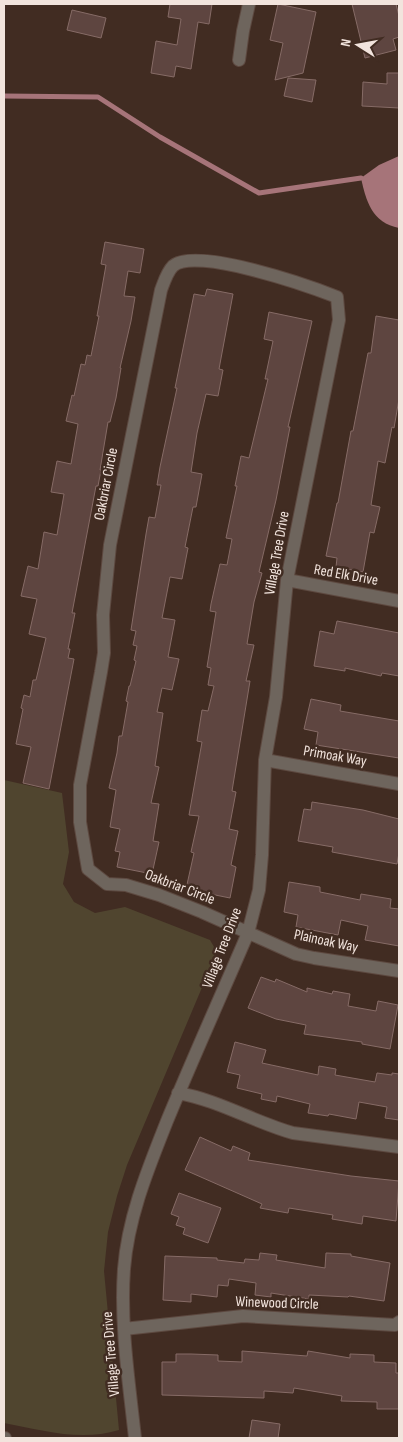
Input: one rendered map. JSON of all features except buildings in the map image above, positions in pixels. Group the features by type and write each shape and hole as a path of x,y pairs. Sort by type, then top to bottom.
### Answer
{"street":[{"path":"239,60 249,4"},
{"name":"Oakbriar Circle","path":"248,933 202,912 143,889 107,884 88,869 80,822 80,785 104,653 103,615 110,546 162,290 166,277 174,265 193,259 252,269 302,284 336,297 339,320 312,456"},
{"name":"Village Tree Drive","path":"135,1438 124,1329 124,1269 134,1213 145,1177 178,1093 248,933 259,890 262,855 264,760 276,697 287,580 312,456"},
{"name":"Red Elk Drive","path":"287,580 399,601"},
{"name":"Primoak Way","path":"264,760 399,784"},
{"name":"Plainoak Way","path":"248,933 296,954 399,971"},
{"path":"178,1093 199,1097 277,1129 293,1133 399,1147"},
{"name":"Winewood Circle","path":"124,1329 243,1316 395,1325 399,1322"}],"shaded area":[{"path":"399,156 399,228 382,221 376,216 368,203 361,178 379,165"},
{"path":"4,780 62,793 69,852 63,884 74,902 95,913 125,907 210,940 217,952 127,1165 117,1196 108,1232 104,1271 119,1430 90,1435 61,1434 4,1423"}],"waterway":[{"path":"4,96 98,97 160,137 259,193 361,178"}]}
